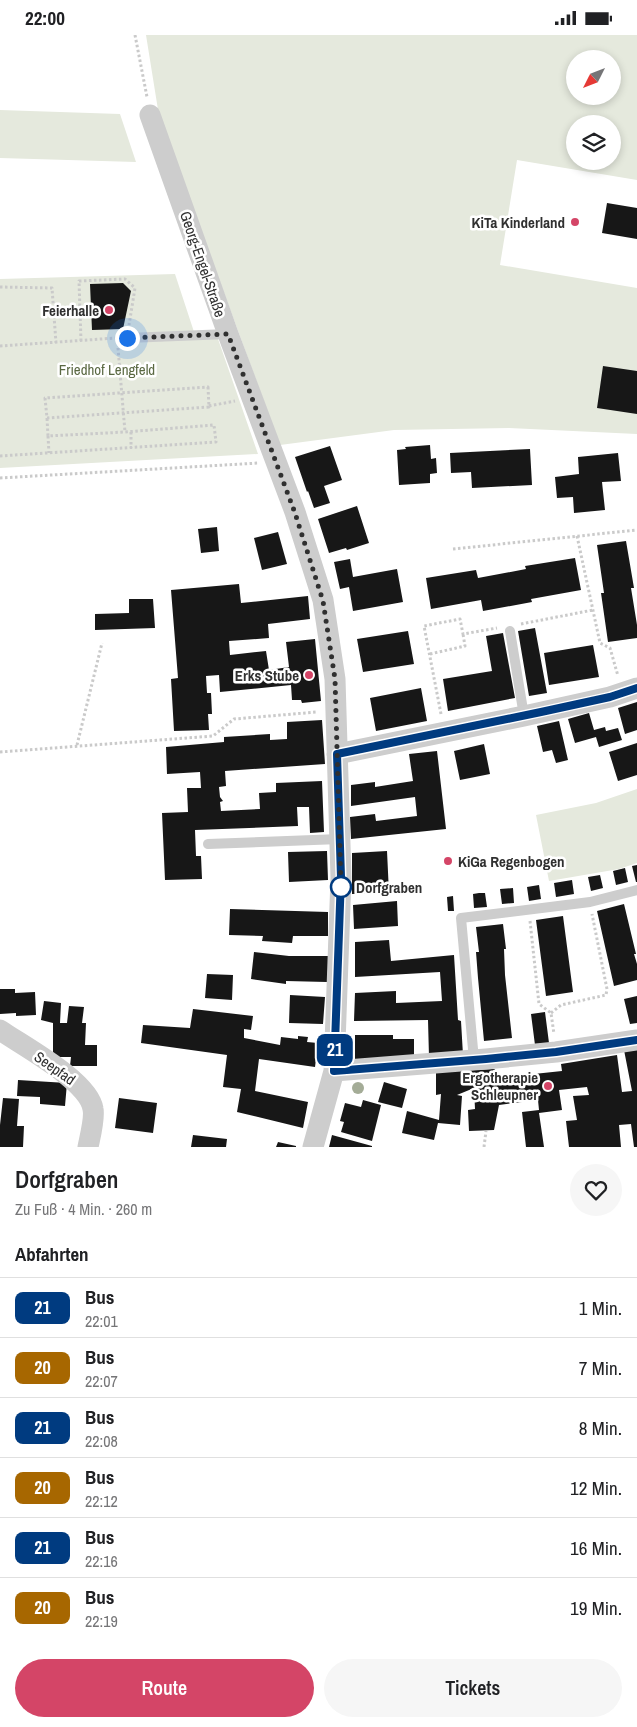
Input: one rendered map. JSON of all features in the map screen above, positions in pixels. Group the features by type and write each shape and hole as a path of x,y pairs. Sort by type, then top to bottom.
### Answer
{"street":[{"name":"Georg-Engel-Straße","path":"150,115 228,334 277,462 323,601 335,679 341,877 334,1071 313,1147"},
{"path":"337,754 524,716 630,690"},
{"name":"Seepfad","path":"0,1030 74,1079 86,1093 93,1109 88,1147"},
{"path":"334,1071 556,1052 637,1039"}],"lane":[{"path":"122,338 228,334"},
{"path":"505,630 524,716"},
{"path":"208,843 340,839"},
{"path":"474,1060 461,918 590,902 637,890"}],"path":[{"path":"135,35 150,115"},
{"path":"81,341 79,281 126,279 134,288 122,338 122,393 125,432"},
{"path":"0,287 52,288 56,343"},
{"path":"0,346 122,338"},
{"path":"49,453 45,398 208,387 209,406"},
{"path":"47,418 209,406 229,402"},
{"path":"0,455 216,442 214,425 48,436"},
{"path":"130,432 131,448"},
{"path":"0,478 277,462"},
{"path":"453,549 637,530"},
{"path":"577,536 600,643 610,648 630,690"},
{"path":"519,624 593,610"},
{"path":"430,653 466,646 460,619 424,626 444,732"},
{"path":"463,634 505,630"},
{"path":"77,745 102,643"},
{"path":"0,751 213,736 234,719 336,710"},
{"path":"551,1013 561,1005 606,995 607,989 590,902"},
{"path":"529,911 539,1004 551,1013 556,1052"},
{"path":"484,1147 486,1131"}],"green space":[{"path":"146,35 637,35 637,180 577,170 621,170 621,115 566,115 566,168 517,160 500,265 637,288 637,434 509,428 394,430 280,445 159,116"},
{"path":"0,110 120,114 136,162 0,158"},
{"name":"Friedhof Lengfeld","path":"175,274 196,338 218,339 258,454 0,468 0,279"},
{"path":"637,789 637,863 619,869 549,881 536,815 596,803"}],"building":[{"path":"607,203 637,208 637,239 602,233"},
{"name":"Feierhalle","path":"123,283 131,291 123,329 92,330 90,284"},
{"path":"603,366 637,371 637,414 597,408"},
{"path":"430,445 431,459 436,458 437,473 430,474 430,483 399,485 397,450 406,449 405,447"},
{"path":"330,446 342,480 324,486 330,503 314,508 295,457"},
{"path":"530,449 532,485 472,488 471,472 451,473 450,453"},
{"path":"618,453 621,481 602,482 605,510 574,513 573,497 557,498 555,477 579,474 578,457"},
{"path":"357,506 369,543 329,553 318,519"},
{"path":"217,527 219,551 201,553 198,529"},
{"path":"278,532 287,564 262,570 254,538"},
{"path":"626,541 634,588 631,588 637,625 637,638 608,642 601,593 604,593 597,545"},
{"path":"575,558 581,590 531,599 532,602 483,611 481,600 431,609 426,578 476,570 478,578 526,569 525,566"},
{"path":"350,559 353,577 397,569 403,602 353,611 349,587 340,589 334,562"},
{"path":"239,584 241,603 308,596 310,619 268,624 269,638 229,641 230,655 266,651 269,670 289,667 286,642 315,639 321,701 302,703 301,700 292,700 291,685 220,692 219,675 206,676 207,693 211,693 212,714 208,714 209,730 174,731 171,679 178,678 171,590"},
{"path":"129,599 153,599 155,628 95,630 95,614 129,613"},
{"path":"535,628 547,693 529,696 518,631"},
{"path":"408,631 414,664 363,672 357,639"},
{"path":"503,633 515,698 448,711 443,679 492,671 486,636"},
{"path":"593,645 599,677 549,685 544,653"},
{"path":"421,688 427,721 376,731 370,698"},
{"path":"637,702 637,730 625,734 618,708"},
{"path":"589,713 594,730 605,727 606,731 618,728 622,740 599,747 596,737 575,743 568,719"},
{"path":"322,720 325,764 225,771 226,786 219,787 220,797 223,801 220,802 221,811 260,809 259,793 276,792 276,783 322,781 324,832 310,833 309,807 297,807 298,826 195,830 196,856 201,856 202,879 165,880 162,813 188,812 187,788 201,788 200,772 167,774 166,747 224,742 224,737 270,734 270,740 287,739 287,722"},
{"path":"559,721 568,760 556,763 552,750 543,752 537,726"},
{"path":"637,743 637,775 618,781 609,752"},
{"path":"484,744 490,774 460,780 454,751"},
{"path":"437,751 446,829 351,839 350,817 375,814 376,821 417,816 415,797 351,806 351,785 375,782 375,787 413,781 409,754"},
{"path":"327,851 328,880 289,882 288,852"},
{"path":"387,851 389,893 352,894 352,853"},
{"path":"637,865 637,882 636,882 632,866"},
{"path":"625,868 628,882 616,885 613,871"},
{"path":"600,875 603,888 591,891 588,877"},
{"path":"572,880 574,894 556,897 554,883"},
{"path":"539,885 541,899 529,901 527,887"},
{"path":"513,888 514,903 502,904 500,889"},
{"path":"485,893 487,907 474,908 473,894"},
{"path":"453,896 454,911 448,911 447,897"},
{"path":"397,901 398,926 354,929 353,905"},
{"path":"624,904 636,954 634,954 637,964 637,980 614,986 597,911"},
{"path":"230,909 328,912 328,936 293,936 292,943 262,941 263,936 229,935"},
{"path":"563,916 573,992 546,996 536,920"},
{"path":"503,924 506,949 504,949 505,975 512,1038 484,1041 476,952 479,952 476,927"},
{"path":"389,940 391,961 454,955 458,1020 461,1021 463,1055 429,1057 428,1020 354,1021 355,993 396,991 396,1003 442,1001 440,972 355,977 355,942"},
{"path":"254,952 289,956 329,956 327,982 286,981 286,984 251,979"},
{"path":"207,974 233,975 232,1000 205,998"},
{"path":"0,989 15,989 15,993 35,992 36,1015 16,1016 16,1013 0,1014"},
{"path":"290,995 325,997 323,1024 289,1023"},
{"path":"637,996 637,1023 630,1024 624,999"},
{"path":"44,1001 61,1003 60,1023 67,1023 69,1006 84,1007 82,1023 86,1023 85,1045 97,1045 97,1066 70,1066 71,1057 53,1057 53,1023 41,1020"},
{"path":"193,1009 253,1016 251,1030 244,1029 244,1038 280,1045 281,1037 298,1039 298,1036 308,1037 307,1042 318,1043 315,1067 259,1059 255,1091 308,1102 303,1128 237,1112 241,1089 223,1087 227,1055 141,1043 143,1025 190,1028"},
{"path":"545,1012 549,1043 535,1045 531,1014"},
{"path":"355,1035 393,1035 393,1039 414,1039 414,1056 355,1061"},
{"path":"637,1048 637,1147 634,1147 631,1124 619,1125 621,1147 569,1147 566,1121 577,1120 573,1096 589,1095 587,1087 559,1090 562,1110 539,1113 544,1147 526,1147 522,1112 539,1110 538,1100 499,1105 494,1130 469,1131 468,1110 475,1109 474,1088 457,1095 462,1096 460,1125 438,1123 434,1140 402,1133 407,1111 439,1120 441,1094 436,1095 436,1072 495,1069 496,1078 562,1071 561,1064 617,1055 622,1092 632,1091 624,1050"},
{"path":"18,1080 67,1083 65,1106 40,1104 40,1097 17,1096"},
{"path":"384,1082 407,1089 402,1108 378,1102"},
{"path":"3,1098 19,1099 17,1126 24,1126 23,1147 0,1147"},
{"path":"119,1098 157,1103 153,1133 115,1128"},
{"path":"363,1100 381,1105 372,1141 341,1132 344,1122 340,1121 345,1103 361,1107"},
{"path":"193,1135 227,1139 226,1147 191,1147"},
{"path":"332,1135 372,1146 372,1147 329,1147"},
{"path":"278,1142 296,1146 296,1147 276,1147"}],"bus line":[{"name":"21","path":"637,688 610,697 337,754 341,877 334,1071 556,1052 637,1040"}],"place":[{"name":"KiTa Kinderland","path":"575,222"},
{"name":"Feierhalle","path":"109,310"},
{"name":"Erks Stube","path":"309,675"},
{"name":"KiGa Regenbogen","path":"448,861"},
{"name":"Dorfgraben","path":"341,887"},
{"name":"Ergotherapie Schleupner","path":"548,1086"}],"route":[{"path":"127,338 228,334 295,513 323,601 335,679 341,887"}]}
